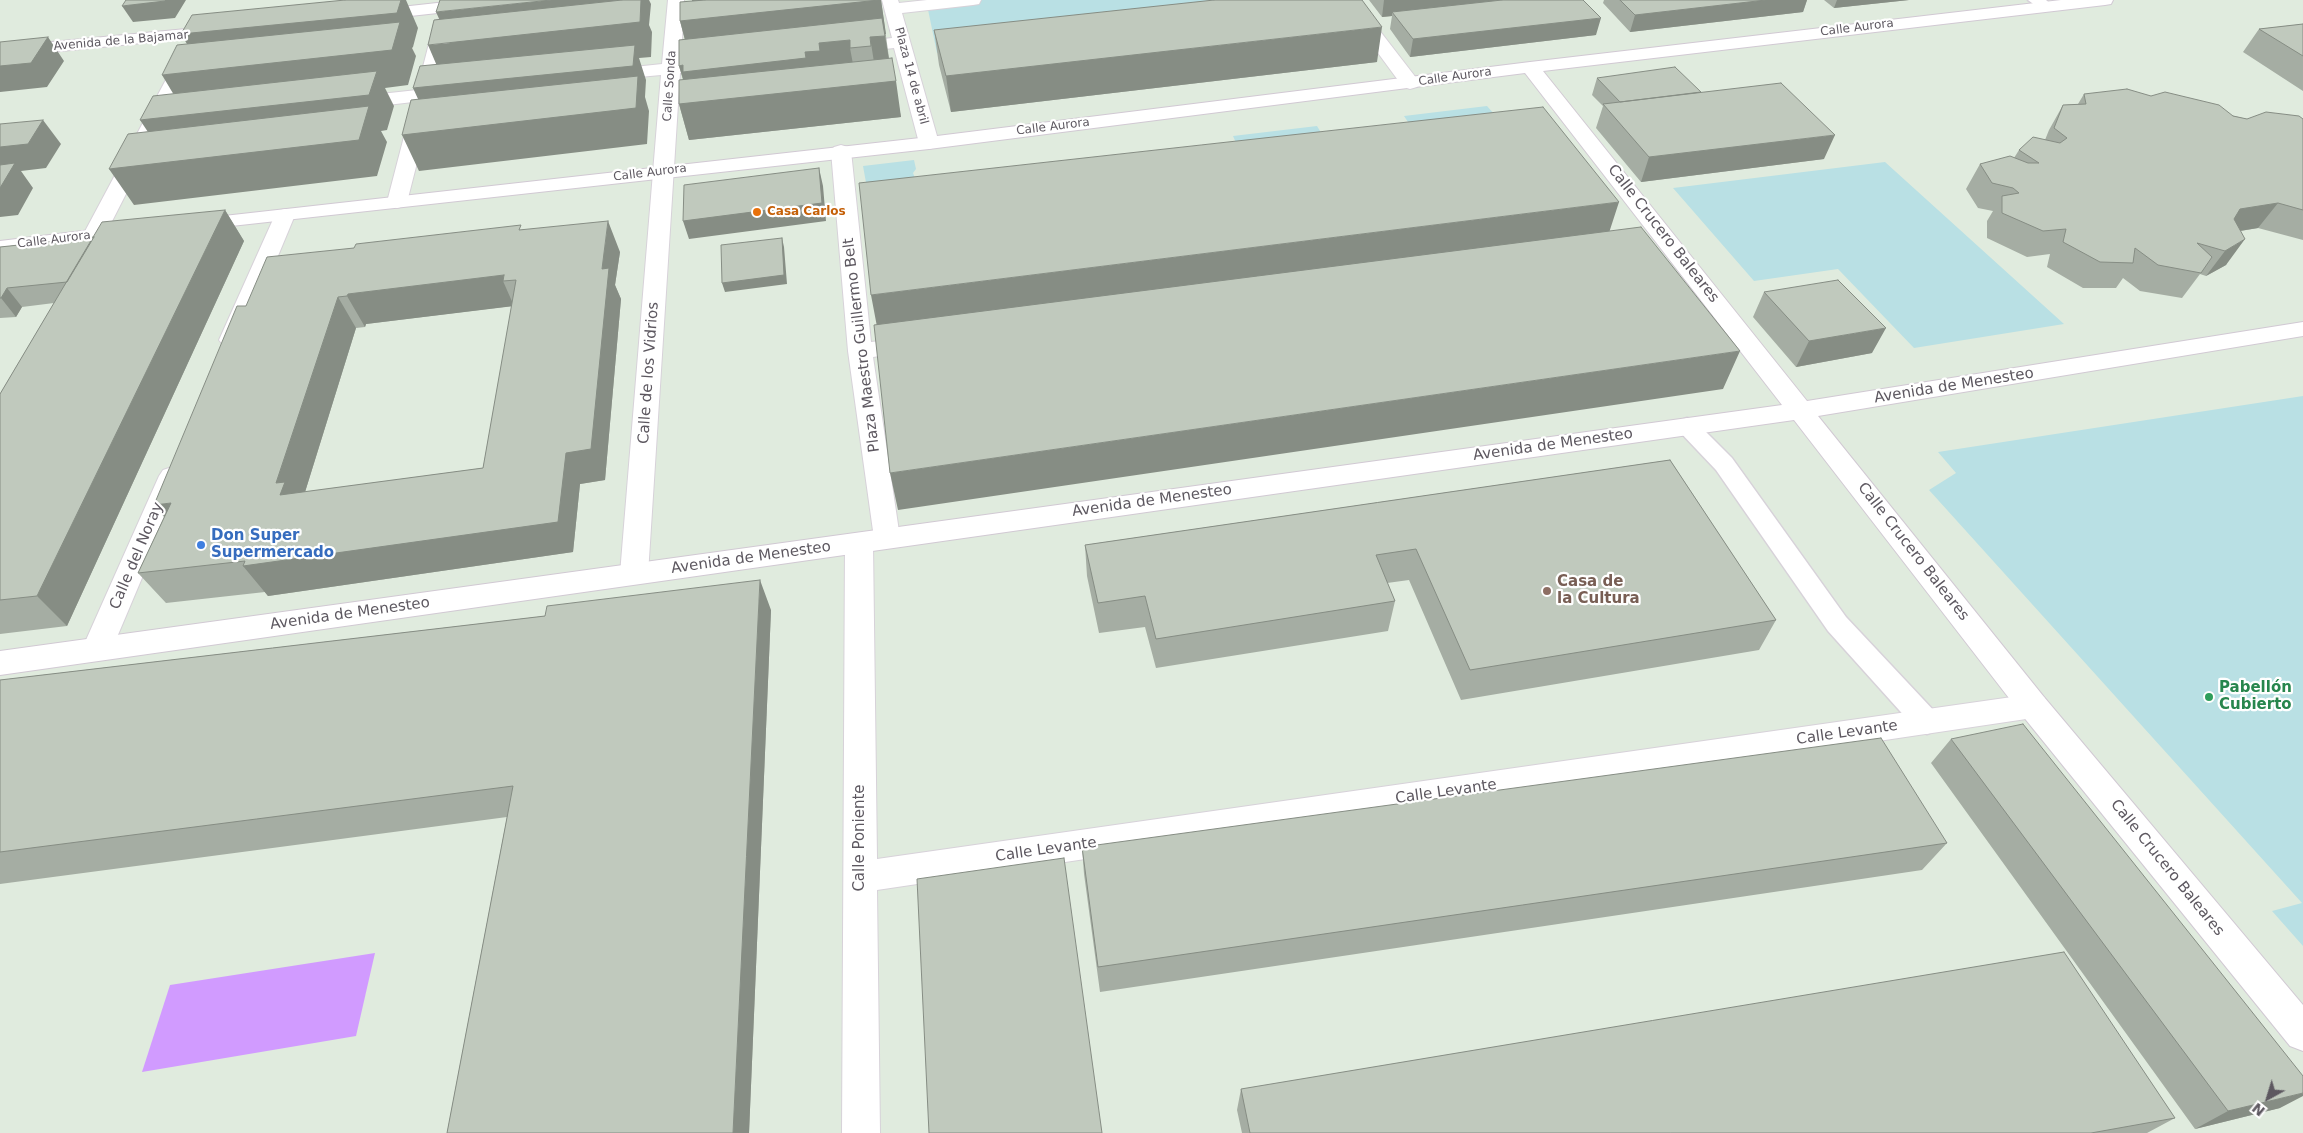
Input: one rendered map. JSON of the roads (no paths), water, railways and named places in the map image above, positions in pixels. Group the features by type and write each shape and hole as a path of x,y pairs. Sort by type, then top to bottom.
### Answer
{"street":[{"path":"361,16 392,6 447,7 510,0"},
{"name":"Calle Sonda","path":"664,172 676,0"},
{"name":"Plaza 14 de abril","path":"929,143 891,5 973,0"},
{"path":"1347,0 1410,83"},
{"name":"Calle Aurora","path":"180,226 841,151 929,143 2040,3 2105,0"},
{"path":"397,202 447,7"},
{"name":"Avenida de la Bajamar","path":"0,52 237,29"},
{"path":"94,235 199,33"},
{"path":"834,50 902,42"},
{"path":"592,76 738,60"},
{"name":"Calle Crucero Baleares","path":"1530,67 1803,410 2033,706 2303,1033"},
{"path":"337,104 474,90"},
{"path":"152,125 172,122"},
{"name":"Plaza Maestro Guillermo Belt","path":"841,151 860,351 873,541"},
{"name":"Calle de los Vidrios","path":"634,574 664,172"},
{"path":"222,360 285,215"},
{"name":"Calle Aurora","path":"0,247 152,229"},
{"path":"1642,249 1672,245"},
{"name":"Avenida de Menesteo","path":"0,663 1803,410 2303,329"},
{"path":"860,351 939,341"},
{"name":"Calle del Noray","path":"97,649 179,459"},
{"name":"Calle Poniente","path":"860,1133 860,877 873,541"},
{"name":"Calle Levante","path":"860,877 2033,706"}],"lane":[{"path":"1687,426 1724,464 1837,624 1927,722"}],"place":[{"name":"Casa Carlos","path":"757,212"},
{"name":"Don Super Supermercado","path":"201,545"},
{"name":"Casa de la Cultura","path":"1547,591"},
{"name":"Pabellón Cubierto","path":"2209,697"}]}
